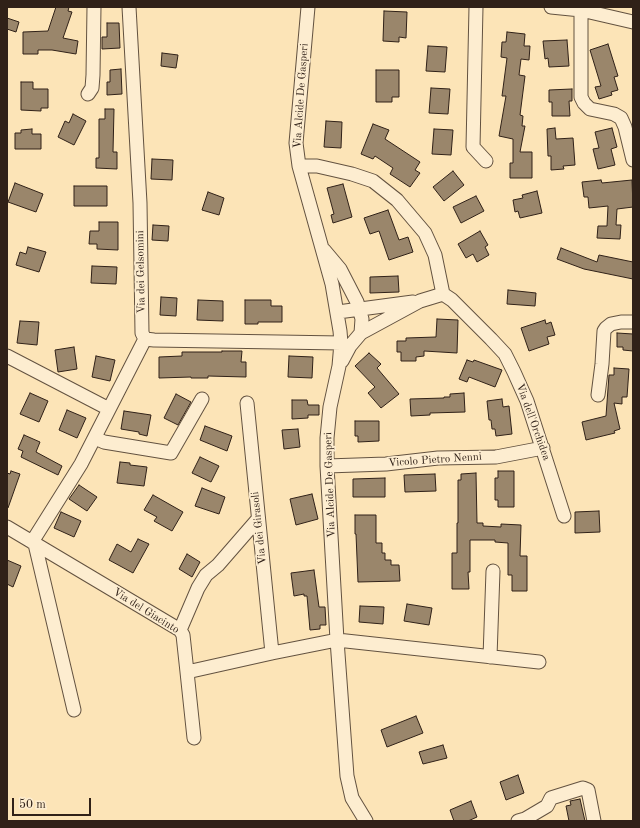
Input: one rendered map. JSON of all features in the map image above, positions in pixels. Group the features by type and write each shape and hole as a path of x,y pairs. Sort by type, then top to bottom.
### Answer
{"street":[{"path":"88,94 92,88 93,75 94,7"},
{"name":"Via dei Gelsomini","path":"129,7 140,203 142,333 145,339"},
{"name":"Via Alcide De Gasperi","path":"308,7 296,143 299,166 322,246 338,312 341,343 339,366 330,407 326,438 327,466 337,640 347,776 352,798 366,821"},
{"path":"476,7 473,146 486,162"},
{"path":"551,7 581,10 633,22"},
{"path":"581,10 581,96 590,109 614,114 621,118 625,127 633,160"},
{"path":"299,166 318,166 352,174 373,181 397,200 425,233 435,254 442,294 420,301 338,312"},
{"path":"322,246 340,269 357,302 362,319 361,334"},
{"name":"Via dell'Orchidea","path":"442,294 452,300 504,354 527,400 564,516"},
{"path":"339,366 350,346 361,334 420,301"},
{"path":"598,395 604,331 611,324 633,322"},
{"path":"74,710 34,543 81,464 145,339 341,343"},
{"path":"7,356 109,409"},
{"path":"95,438 104,442 171,453 202,399"},
{"name":"Via dei Girasoli","path":"247,403 272,653"},
{"name":"Vicolo Pietro Nenni","path":"327,466 386,464 438,458 496,457 543,448"},
{"path":"180,630 198,588 206,575 218,565 258,519"},
{"name":"Via del Giacinto","path":"7,527 180,630 183,635 188,672 194,738"},
{"path":"490,657 492,571"},
{"path":"188,672 337,640 539,662"},
{"path":"518,821 525,819 547,806 551,798 583,788 588,790 594,821"}],"building":[{"path":"56,7 69,7 68,11 72,12 63,38 78,41 76,54 52,50 38,50 38,54 23,54 23,32 48,31"},
{"path":"384,11 407,12 406,38 399,37 399,42 383,41"},
{"path":"7,18 19,22 16,32 7,29"},
{"path":"107,23 119,23 120,48 102,49 102,37 107,37"},
{"path":"507,32 525,34 524,46 530,46 529,60 521,59 519,75 525,76 520,115 523,116 522,126 525,126 520,152 532,152 532,178 510,178 510,163 513,163 513,139 499,136 506,96 502,96 507,58 501,57 502,42 506,42"},
{"path":"567,40 569,66 549,67 548,58 545,59 543,41"},
{"path":"608,44 618,76 614,77 618,90 611,92 612,95 599,99 595,87 601,86 590,50"},
{"path":"428,46 447,47 445,72 426,71"},
{"path":"162,53 178,55 176,68 161,66"},
{"path":"121,69 122,94 107,95 107,82 110,82 110,70"},
{"path":"376,70 399,70 399,97 392,97 392,102 376,102"},
{"path":"21,82 33,82 33,89 48,89 48,108 41,108 41,111 21,110"},
{"path":"431,88 450,89 448,114 429,113"},
{"path":"572,89 572,101 569,101 570,116 552,116 552,102 549,102 549,90"},
{"path":"105,109 114,109 113,152 117,152 117,169 96,168 96,158 99,158 99,119 105,119"},
{"path":"73,114 86,121 74,145 58,137 65,121 69,123"},
{"path":"326,121 342,122 341,148 324,147"},
{"path":"373,124 389,130 385,139 420,162 415,170 420,173 410,187 390,174 393,168 375,156 373,159 361,154"},
{"path":"555,128 556,139 573,138 575,165 563,166 564,169 551,170 551,156 548,156 547,129"},
{"path":"612,128 617,147 611,149 615,165 598,169 593,149 599,148 595,132"},
{"path":"32,129 32,134 41,134 41,149 15,149 15,133 21,133 21,130"},
{"path":"434,129 453,130 451,155 432,154"},
{"path":"152,159 173,160 172,180 151,179"},
{"path":"453,171 464,185 444,201 433,187"},
{"path":"601,180 602,183 632,180 633,207 617,209 616,225 621,225 620,239 597,238 598,226 607,226 608,206 589,208 588,197 584,197 582,182"},
{"path":"15,183 43,194 36,212 8,202"},
{"path":"343,184 352,217 333,223 331,215 334,214 327,188"},
{"path":"74,186 107,186 107,206 74,206"},
{"path":"537,191 542,213 520,218 518,211 515,212 513,200 523,198 522,195"},
{"path":"208,192 224,198 219,215 202,210"},
{"path":"476,196 484,211 461,223 453,207"},
{"path":"388,210 399,240 408,237 413,252 389,260 379,231 370,234 364,218"},
{"path":"99,222 118,222 118,250 97,249 97,244 89,244 90,231 99,231"},
{"path":"153,225 169,226 168,241 152,240"},
{"path":"480,231 488,245 485,247 489,255 477,262 473,254 466,258 458,244"},
{"path":"28,247 46,252 39,272 16,265 20,252 26,254"},
{"path":"561,248 597,262 599,255 633,262 633,279 584,269 557,259"},
{"path":"92,266 117,267 116,284 91,283"},
{"path":"398,276 399,292 370,293 370,277"},
{"path":"508,290 536,293 535,306 507,304"},
{"path":"161,297 177,298 176,316 160,315"},
{"path":"198,300 223,301 223,321 197,320"},
{"path":"245,300 271,300 271,306 282,306 282,322 258,322 258,324 245,324"},
{"path":"437,319 458,320 457,353 424,351 424,356 416,357 416,361 401,361 401,352 397,352 397,341 406,341 406,338 436,337"},
{"path":"545,320 546,324 551,322 555,335 547,337 549,344 529,351 521,328"},
{"path":"20,321 39,322 37,345 17,343"},
{"path":"617,333 633,334 633,351 623,350 623,347 617,347"},
{"path":"74,347 77,369 58,372 55,350"},
{"path":"242,351 241,362 246,362 246,377 208,376 208,378 159,378 159,357 182,356 182,352"},
{"path":"369,353 381,364 377,368 399,394 381,408 368,393 375,387 355,366"},
{"path":"96,356 115,360 110,381 92,377"},
{"path":"289,356 313,357 312,378 288,377"},
{"path":"467,360 473,362 474,360 502,370 495,387 469,377 467,382 459,379"},
{"path":"614,368 629,369 627,397 622,397 622,404 614,403 620,429 614,431 615,433 586,440 582,422 606,416 609,375 614,375"},
{"path":"30,393 48,401 39,422 20,414"},
{"path":"464,393 465,412 430,413 430,415 411,416 410,399 444,398 450,397 450,394"},
{"path":"176,394 191,402 178,425 164,418"},
{"path":"502,399 503,407 509,406 512,434 496,436 495,429 492,429 491,420 489,420 487,401"},
{"path":"292,400 307,400 308,405 319,405 319,415 308,415 308,418 292,419"},
{"path":"67,410 86,418 77,438 59,430"},
{"path":"124,411 151,415 147,436 139,434 139,432 121,429"},
{"path":"355,421 379,421 379,441 358,442 358,436 355,436"},
{"path":"205,426 232,436 227,451 200,440"},
{"path":"298,429 300,447 284,449 282,430"},
{"path":"24,435 40,442 36,452 62,466 58,475 21,457 23,451 18,449"},
{"path":"200,457 219,466 211,482 192,473"},
{"path":"120,462 147,467 144,486 117,483"},
{"path":"11,471 20,474 7,508 7,473 10,474"},
{"path":"498,471 514,471 514,507 498,507 498,500 495,500 495,478 498,478"},
{"path":"476,473 477,523 483,523 483,526 501,527 501,524 521,525 520,556 527,556 527,591 512,591 512,575 508,575 508,543 495,542 495,540 470,540 470,572 468,572 469,589 452,589 452,553 457,553 458,480 461,480 461,474"},
{"path":"435,474 436,491 405,492 404,475"},
{"path":"385,478 385,497 353,497 353,479"},
{"path":"79,485 97,497 87,511 69,499"},
{"path":"202,488 225,497 219,514 195,506"},
{"path":"312,494 318,519 296,525 290,499"},
{"path":"153,495 183,512 172,531 154,521 157,517 144,510"},
{"path":"599,511 600,532 575,533 575,512"},
{"path":"61,512 81,521 74,537 54,528"},
{"path":"355,515 376,515 376,543 382,543 382,553 385,553 385,560 391,560 391,565 399,565 400,581 358,582"},
{"path":"138,539 149,544 133,573 109,560 117,544 131,552"},
{"path":"187,554 200,562 192,577 179,569"},
{"path":"7,560 21,566 13,587 7,584"},
{"path":"314,570 319,607 325,607 326,625 320,625 320,629 310,630 307,596 304,596 304,594 294,596 291,573"},
{"path":"407,604 432,608 429,625 404,621"},
{"path":"360,606 384,607 383,624 359,622"},
{"path":"416,716 423,733 387,747 381,730"},
{"path":"443,745 447,758 423,764 419,752"},
{"path":"518,775 524,793 506,800 500,782"},
{"path":"580,799 585,821 569,821 566,806 571,805 570,801"},
{"path":"471,801 477,817 468,821 454,821 450,810"}]}
